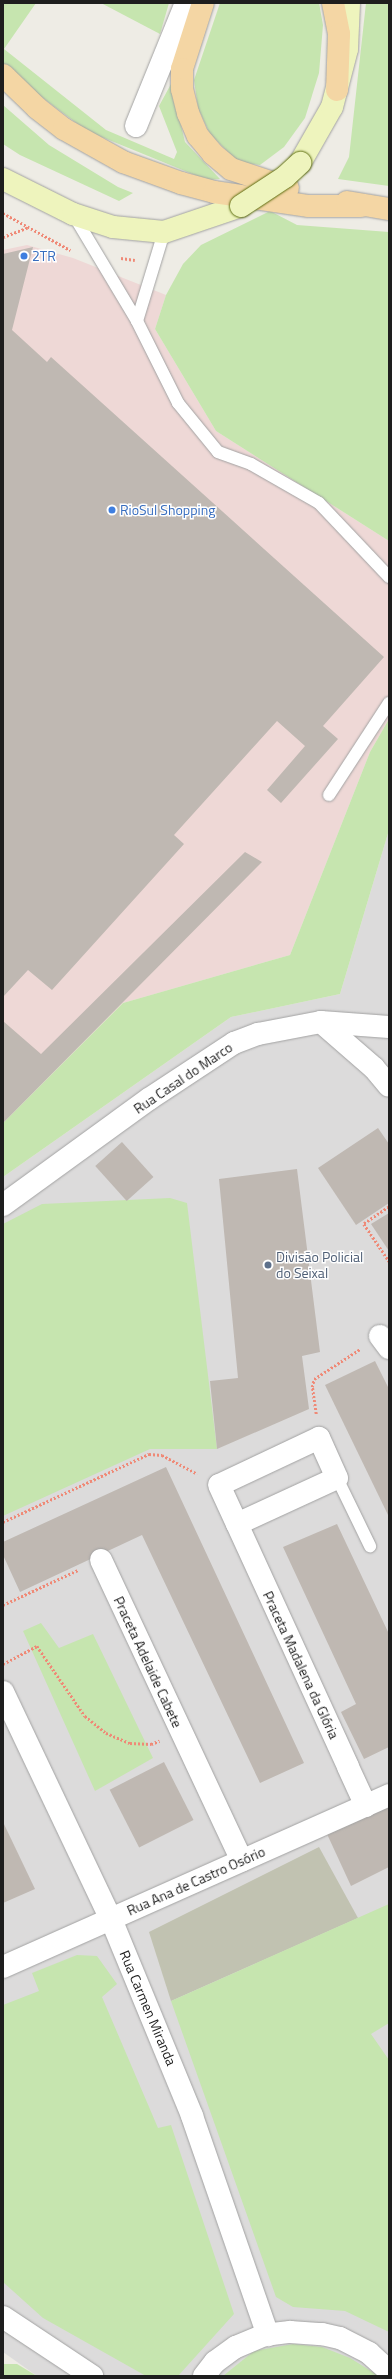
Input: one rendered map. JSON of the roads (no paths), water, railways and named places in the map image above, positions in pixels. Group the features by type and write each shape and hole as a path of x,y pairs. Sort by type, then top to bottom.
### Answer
{"main road":[{"path":"203,3 182,69 182,89 188,113 198,136 213,154 231,169 255,179 361,206"},
{"path":"333,3 339,41 337,90"},
{"path":"9,185 73,214 113,227 164,232 241,206 276,184 300,163 319,134 337,90 347,48 349,3"},
{"path":"3,75 37,108 64,129 123,162 181,183 214,192 310,206 361,206 389,209"}],"street":[{"path":"136,126 186,3"},
{"path":"321,1022 374,1068 389,1086"},
{"name":"Rua Casal do Marco","path":"3,1205 149,1099 234,1043 258,1034 321,1022 389,1027"},
{"name":"Praceta Madalena da Glória","path":"337,1478 319,1438 219,1485 366,1806"},
{"path":"237,1524 337,1478"},
{"name":"Praceta Adelaide Cabete","path":"101,1560 242,1860"},
{"name":"Rua Carmen Miranda","path":"3,1692 111,1919 192,2116 268,2335"},
{"name":"Rua Ana de Castro Osório","path":"3,1967 389,1795"},
{"path":"3,2317 92,2376"},
{"path":"204,2376 215,2362 236,2347 268,2335 290,2332 322,2334 340,2338 379,2355 389,2370"}],"lane":[{"path":"73,214 137,321 178,404 218,452 251,464 319,503 389,577"},
{"path":"137,321 164,232"},
{"path":"329,796 389,703"},
{"path":"337,1478 370,1546"}],"place":[{"name":"2TR","path":"24,256"},
{"name":"RioSul Shopping","path":"112,510"},
{"name":"Divisão Policial do Seixal","path":"268,1265"}]}
